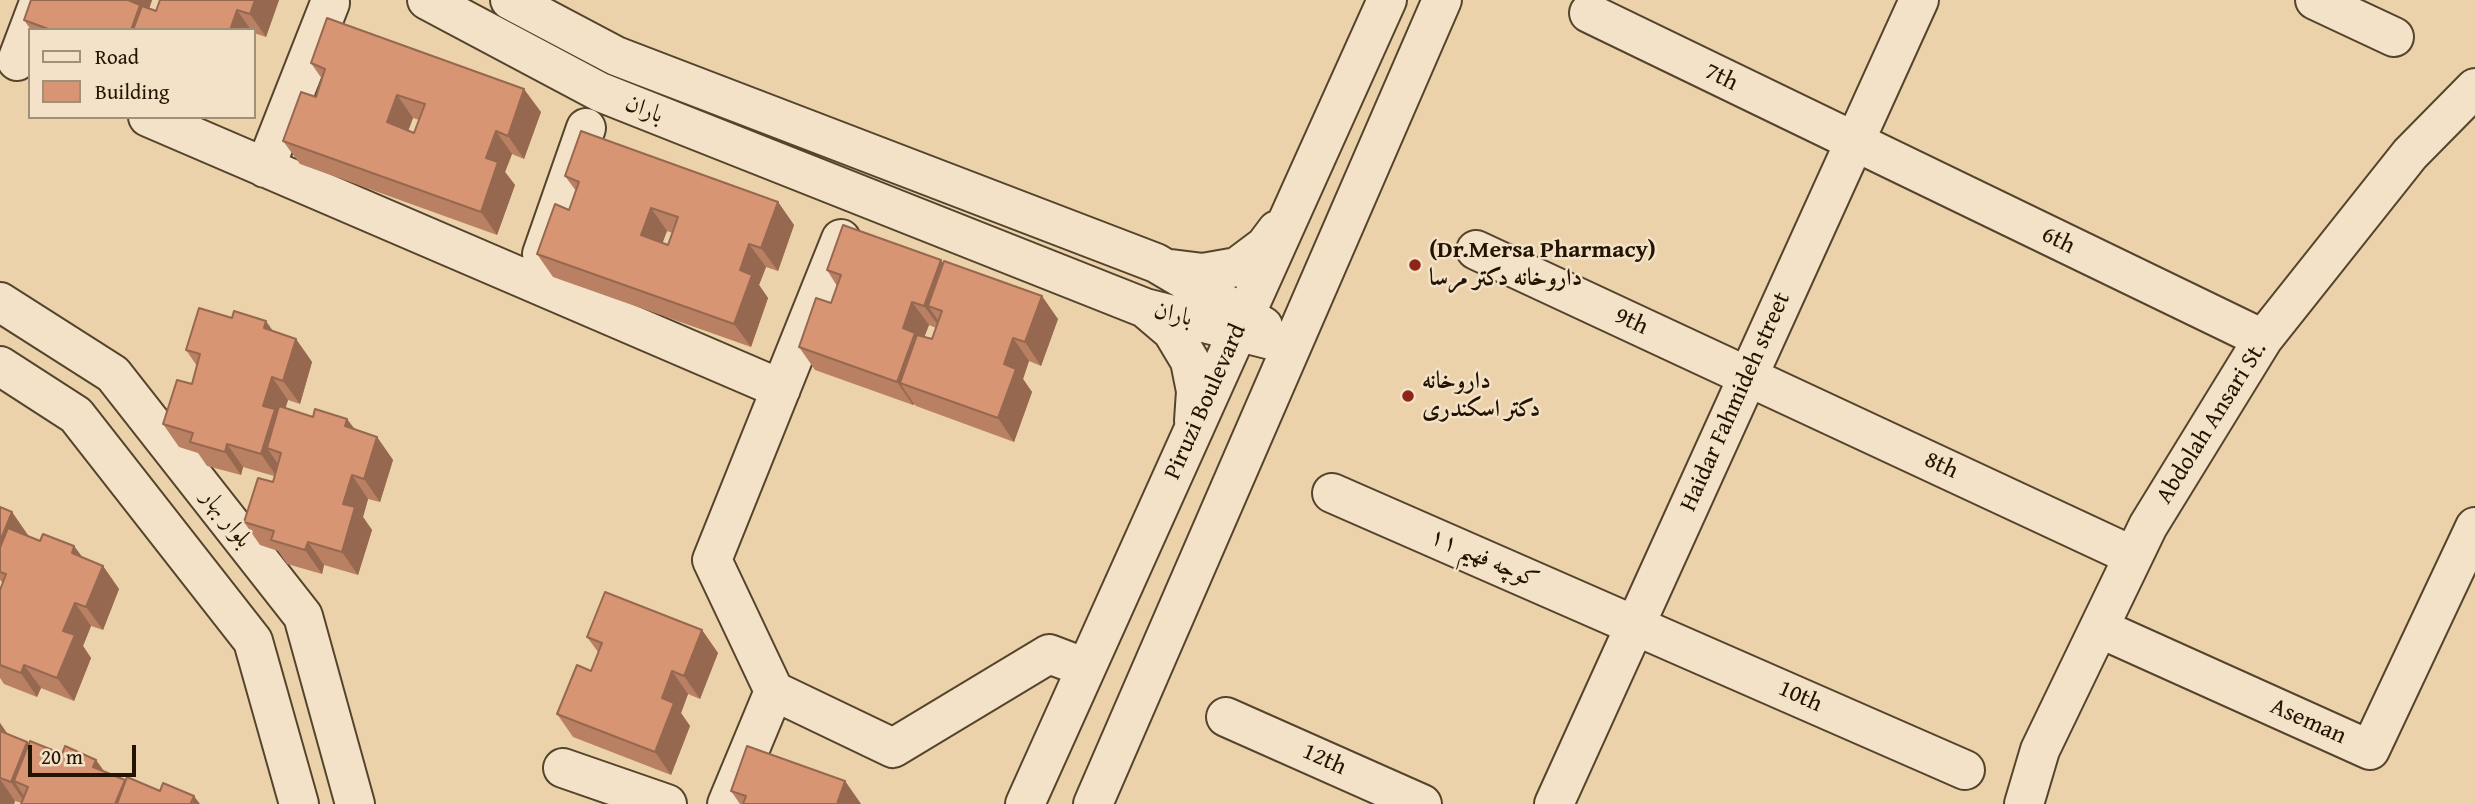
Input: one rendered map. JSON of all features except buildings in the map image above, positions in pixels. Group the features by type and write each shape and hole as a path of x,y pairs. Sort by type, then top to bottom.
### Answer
{"street":[{"path":"29,28 40,0"},
{"name":"باران","path":"427,0 600,92 1145,308 1242,323"},
{"name":"باران","path":"510,0 616,56 1166,268 1242,323 1291,345"},
{"name":"Piruzi Boulevard","path":"1025,804 1387,0"},
{"path":"1093,804 1442,0"},
{"name":"Haidar Fahmideh street","path":"1553,804 1919,0"},
{"path":"2315,0 2394,37"},
{"path":"265,168 330,4"},
{"name":"7th","path":"1589,13 1854,142"},
{"path":"16,61 28,30"},
{"name":"Abdolah Ansari St.","path":"2024,804 2040,750 2148,526 2263,339 2410,154 2475,88"},
{"path":"153,119 781,389"},
{"path":"532,282 586,128"},
{"name":"6th","path":"1854,142 2263,339"},
{"path":"1166,268 1203,273 1237,267 1265,246 1295,206"},
{"path":"841,239 712,560 774,691 893,748 1049,654 1086,668"},
{"name":"9th","path":"1476,250 1748,376"},
{"name":"بلوار بهار","path":"0,302 113,374 303,617 355,804"},
{"path":"1145,308 1172,331 1190,361 1196,391 1193,432"},
{"path":"0,366 76,415 253,641 299,804"},
{"name":"8th","path":"1748,376 2133,556"},
{"name":"کوچه فهیم ۱۱","path":"1332,493 1635,625"},
{"name":"Aseman","path":"2099,628 2370,750 2475,527"},
{"name":"10th","path":"1635,625 1965,770"},
{"path":"727,804 774,691"},
{"name":"12th","path":"1226,717 1422,804"},
{"path":"563,768 667,804"}],"place":[{"name":"(Dr.Mersa Pharmacy) داروخانه دکتر مرسا","path":"1415,265"},
{"name":"داروخانه دکتر اسکندری","path":"1408,396"}]}
